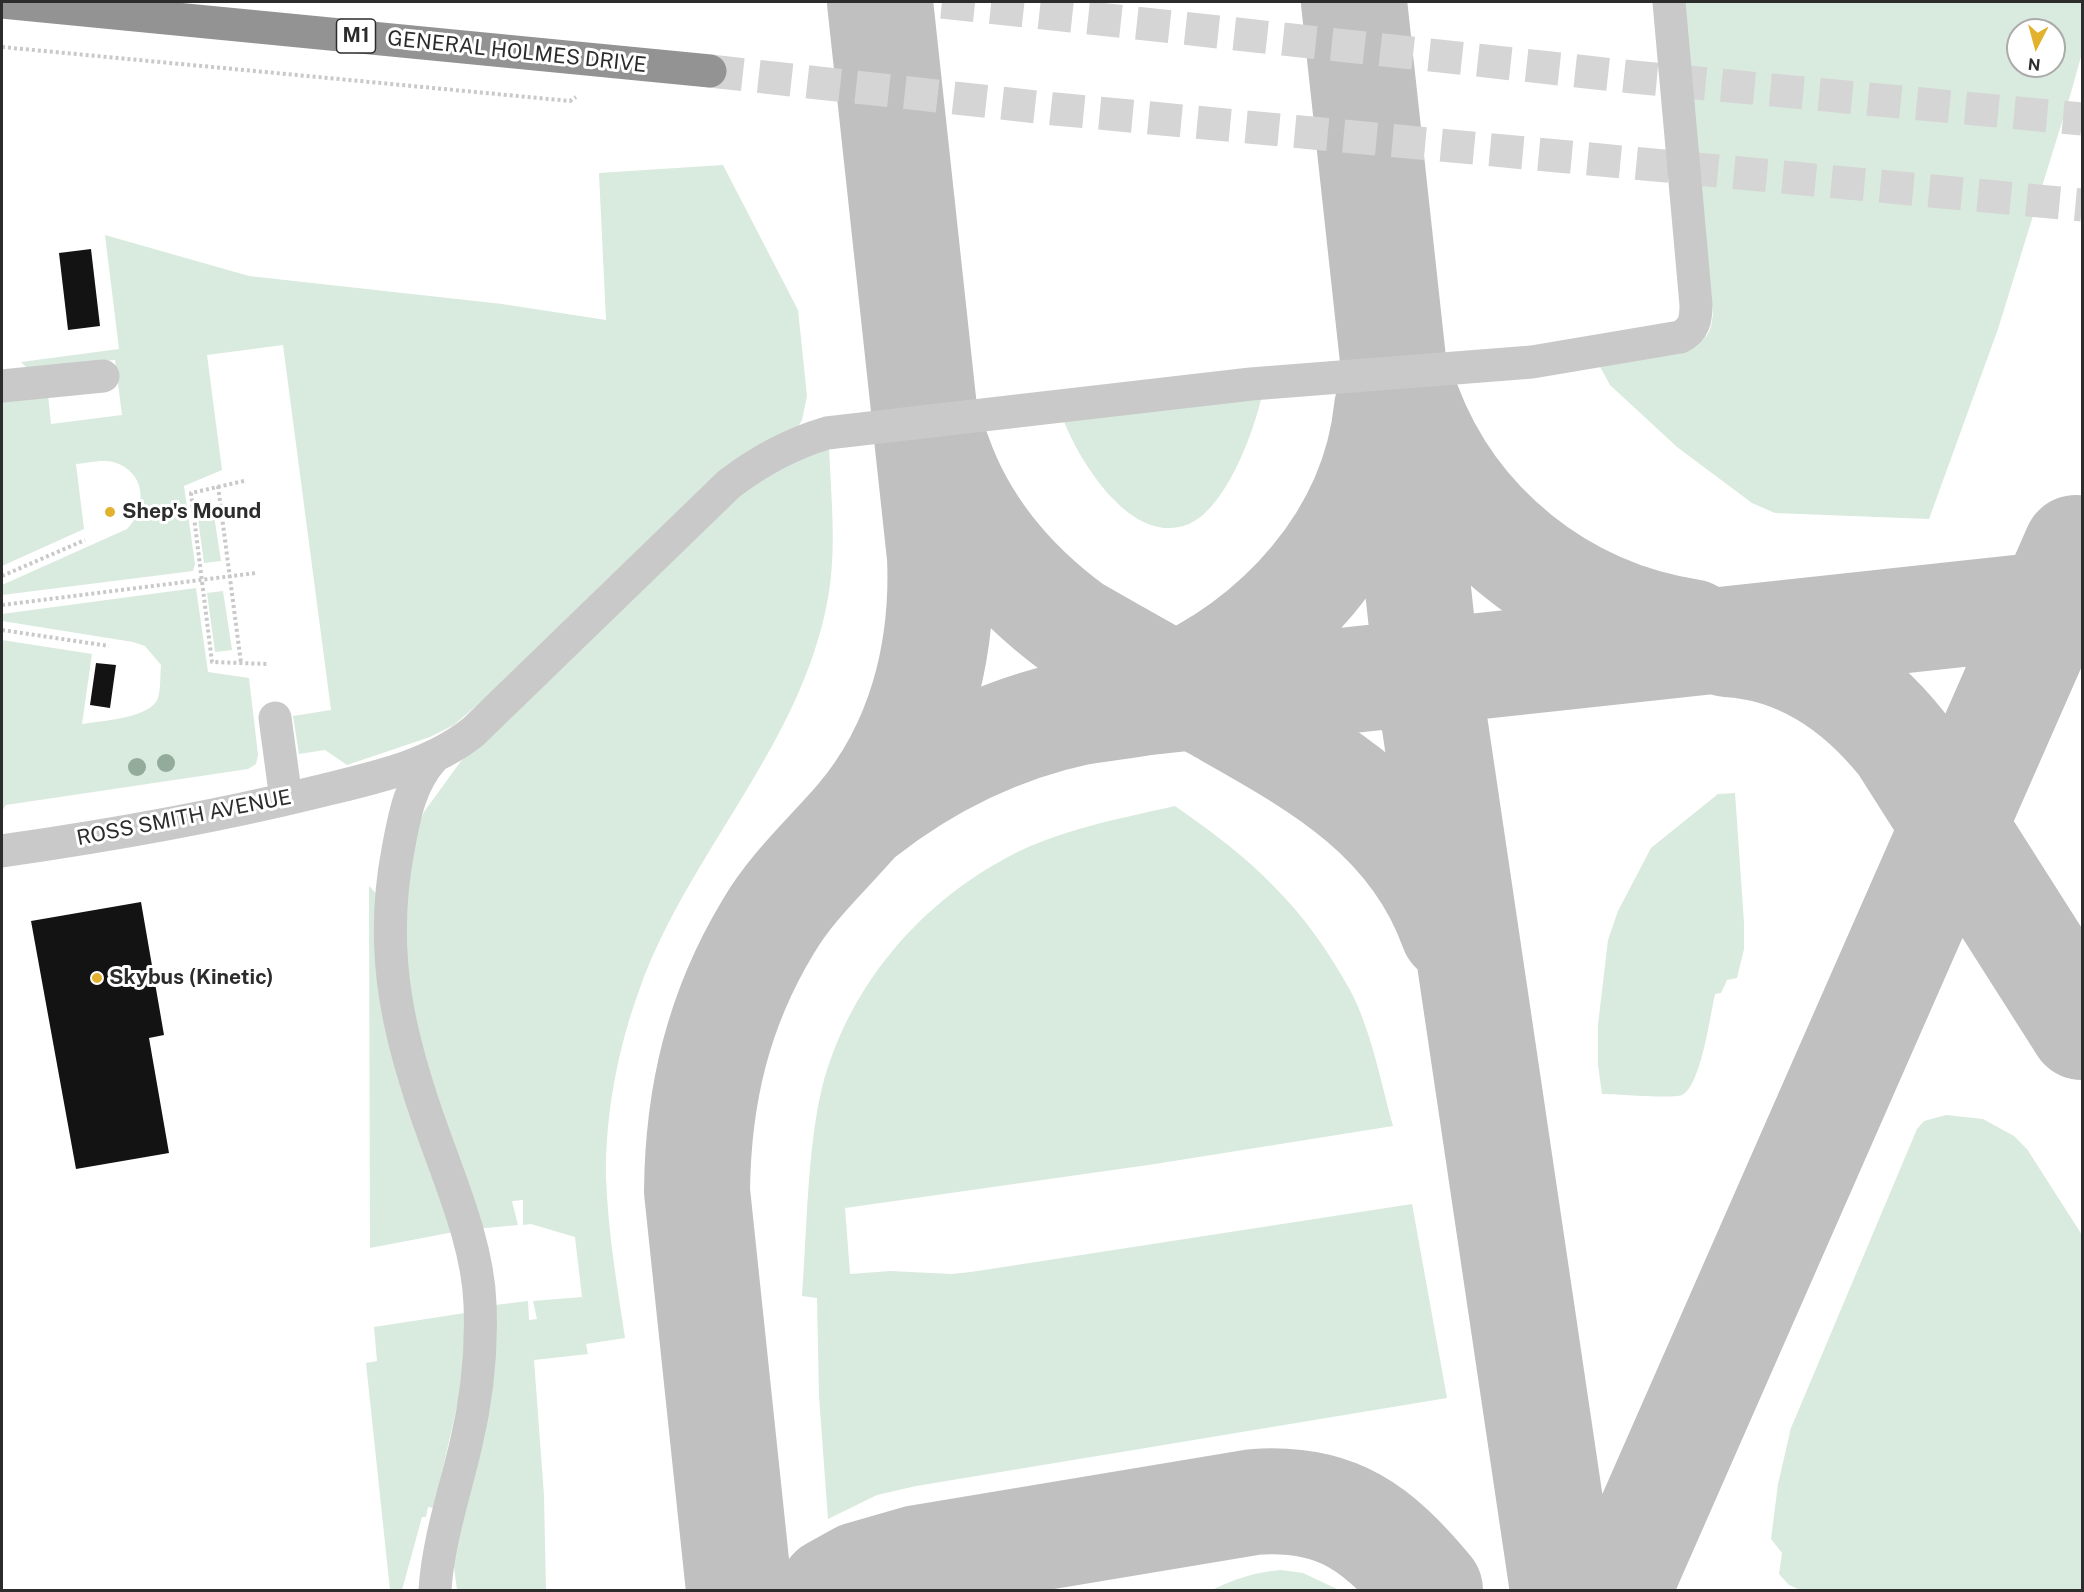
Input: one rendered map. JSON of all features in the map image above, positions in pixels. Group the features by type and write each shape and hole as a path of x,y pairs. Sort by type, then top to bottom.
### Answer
{"highway":[{"name":"GENERAL HOLMES DRIVE","path":"2,2 710,71"}],"lane":[{"path":"435,1590 441,1549 477,1387 480,1302 466,1228 407,1057 397,1014 390,960 391,897 404,821 417,779 433,758 473,732 729,484 754,465 801,441 827,433 1251,384 1532,362 1680,337 1689,333 1694,325 1696,305 1669,2"},
{"path":"2,386 103,376"},
{"path":"275,718 286,799"},
{"name":"ROSS SMITH AVENUE","path":"2,851 225,814 365,780 433,758"}],"path":[{"path":"2,47 570,101 580,94"},
{"path":"244,481 191,493 201,579 212,662 268,664"},
{"path":"218,486 241,663"},
{"path":"2,576 85,540"},
{"path":"2,605 256,573"},
{"path":"2,630 109,646"}],"green space":[{"path":"1684,2 2082,2 2082,53 2070,96 1998,329 1929,519 1775,513 1752,503 1677,447 1610,385 1598,363 1701,341 1709,333 1713,314"},
{"path":"723,165 798,310 807,396 802,420 798,427 454,725 430,737 347,765 325,750 299,754 293,716 331,710 283,345 207,355 222,470 184,486 195,564 193,571 2,595 2,585 127,529 138,511 140,491 132,473 113,462 76,464 84,529 2,566 2,401 48,395 51,424 122,415 115,360 28,369 21,362 119,349 105,235 249,276 502,304 606,320 599,173"},
{"path":"1262,395 1245,448 1226,486 1215,502 1189,524 1168,528 1148,524 1128,512 1111,496 1081,456 1063,419"},
{"path":"829,447 833,523 831,579 814,651 795,701 770,750 686,890 661,938 640,988 619,1057 608,1130 606,1178 611,1238 625,1338 586,1344 588,1354 534,1360 544,1496 546,1590 457,1590 453,1560 487,1306 528,1301 529,1320 537,1319 533,1301 582,1297 575,1237 531,1224 523,1225 523,1200 512,1201 518,1225 475,1229 401,993 410,846 424,812 461,761 719,509 778,466"},
{"path":"212,502 221,561 204,563 196,504"},
{"path":"196,588 208,672 249,678 258,755 256,764 248,769 6,805 2,811 2,640 92,654 82,724 136,714 154,705 159,694 161,665 145,646 133,642 2,621 2,614"},
{"path":"223,591 232,650 215,652 207,593"},
{"path":"1735,793 1744,949 1737,978 1727,980 1721,993 1715,994 1704,1049 1694,1079 1689,1089 1682,1095 1676,1096 1602,1094 1598,1065 1598,1025 1608,940 1618,911 1651,848 1718,794"},
{"path":"1175,806 1252,865 1295,909 1314,933 1350,990 1364,1022 1393,1126 1155,1164 845,1208 850,1274 890,1271 952,1274 971,1272 1412,1204 1447,1398 916,1486 877,1495 828,1519 819,1396 817,1298 802,1296 810,1164 817,1112 834,1051 849,1017 868,984 890,954 915,926 973,878 1006,858 1046,840 1088,826"},
{"path":"369,886 383,900 459,1231 370,1248"},
{"path":"1946,1115 1983,1119 2014,1136 2027,1149 2082,1235 2082,1590 1800,1590 1789,1585 1779,1574 1782,1553 1771,1539 1778,1484 1791,1428 1917,1129 1924,1121"},
{"path":"465,1313 463,1379 434,1508 428,1507 426,1517 422,1517 402,1590 390,1590 366,1363 377,1361 374,1327"},
{"path":"1281,1570 1303,1573 1339,1590 1212,1590 1262,1572"}],"building":[{"path":"91,249 100,326 68,330 59,253"},
{"path":"96,663 116,665 110,708 90,705"},
{"path":"141,902 164,1035 149,1038 169,1153 76,1169 31,921"}],"taxiway":[{"path":"739,1590 697,1191 701,1121 707,1087 714,1054 736,990 768,927 799,884 858,819 898,761 924,696 938,628 940,557 880,2"},
{"path":"1354,2 1427,672 1563,1590"},
{"path":"1408,404 1428,448 1453,488 1484,524 1518,556 1557,583 1599,605 1644,621 1691,632"},
{"path":"1160,692 1203,671 1243,646 1280,615 1313,580 1340,542 1362,500 1378,455 1387,408"},
{"path":"938,453 948,479 976,528 992,551 1030,592 1073,628 1289,750 1356,797 1386,824 1413,855 1435,890 1453,930"},
{"path":"1618,1590 2076,548"},
{"path":"863,815 913,780 966,751 1021,728 1080,712 1148,702 2082,601"},
{"path":"1727,644 1753,647 1802,663 1846,689 1885,724 1902,744 2082,1027"},
{"path":"832,1590 859,1575 918,1558 1254,1502 1310,1505 1333,1511 1354,1521 1393,1550 1430,1590"}],"tunnel":[{"path":"942,2 1633,77 2082,119"},
{"path":"710,71 1055,109 2082,205"}],"place":[{"name":"Shep's Mound","path":"110,512"},
{"name":"Skybus (Kinetic)","path":"97,978"}]}
